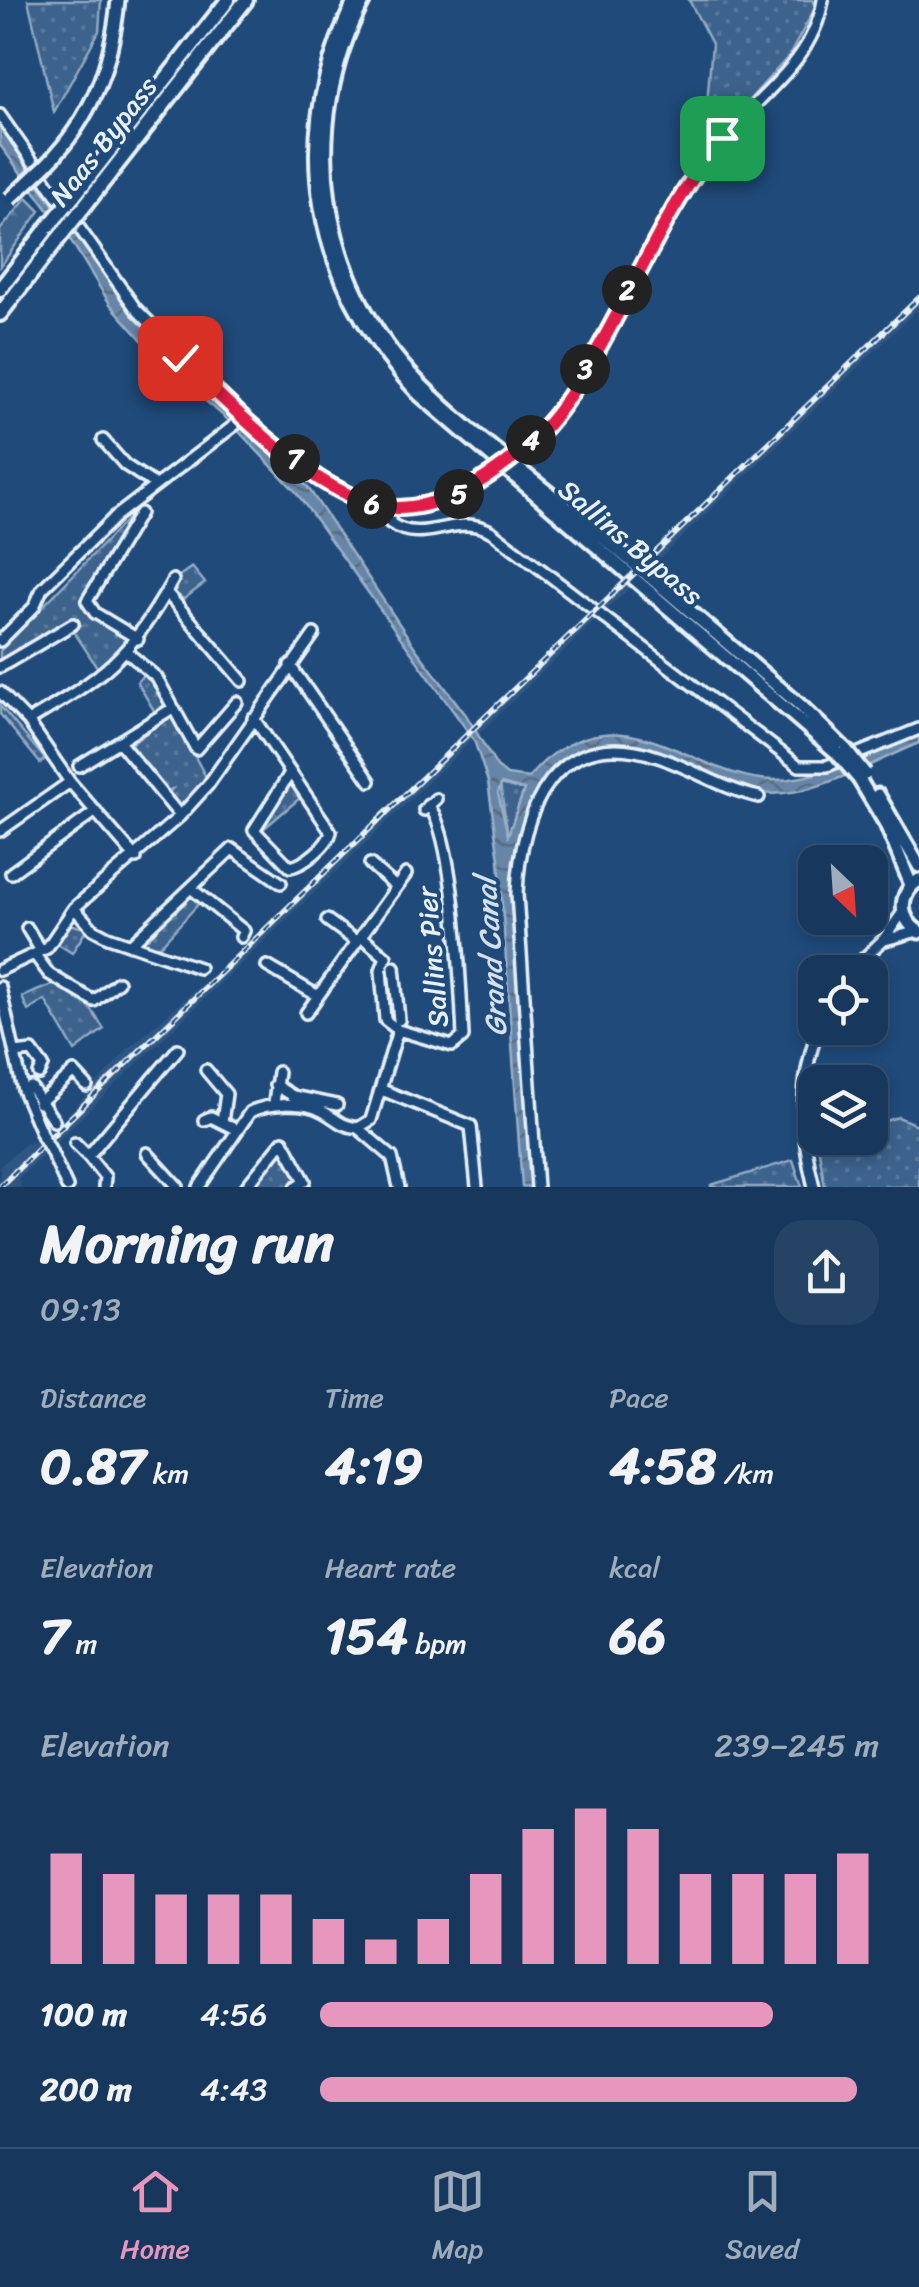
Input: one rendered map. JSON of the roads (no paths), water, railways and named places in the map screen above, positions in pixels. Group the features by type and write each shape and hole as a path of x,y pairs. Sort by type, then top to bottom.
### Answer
{"highway":[{"name":"Naas Bypass","path":"0,314 82,209 225,0"},
{"name":"Naas Bypass","path":"0,289 72,197 249,0"}],"main road":[{"path":"0,210 77,128 98,92 113,40 118,0"},
{"name":"Sallins Bypass","path":"355,0 325,77 316,165 329,251 364,326 419,394 841,751"},
{"name":"Sallins Bypass","path":"364,0 338,62 324,144 334,233 347,274 375,328 438,400 787,694 862,776 919,866"},
{"name":"Sallins Bypass","path":"862,776 915,882"},
{"path":"915,882 903,912 918,932"}],"street":[{"path":"0,114 136,309 242,418 320,478 356,498 390,508 444,501 512,456 565,403 681,192 722,138 790,68 814,32 822,0"},
{"path":"0,642 34,607 42,589 154,484 242,418"},
{"path":"103,440 125,465 154,484"},
{"path":"390,508 390,522 412,533 423,535 472,522 492,532 799,766 827,766 919,729"},
{"path":"138,638 95,614 88,601 140,513"},
{"path":"28,721 113,668 128,653 172,580"},
{"path":"166,592 242,681"},
{"path":"0,667 73,624"},
{"path":"0,970 38,953 74,908 180,816 208,785 314,634"},
{"path":"128,653 149,668 198,753 236,702"},
{"path":"290,665 370,781"},
{"path":"0,692 28,721 70,782 136,858"},
{"path":"79,766 173,708"},
{"path":"253,718 290,773 332,836 298,866 290,867 254,830 290,773"},
{"path":"120,742 165,792 180,816"},
{"path":"537,1187 516,894 520,855 540,795 570,761 609,750 660,758 759,797"},
{"path":"0,831 70,782"},
{"name":"Sallins Pier","path":"359,939 386,957 382,987 385,1020 452,1046 464,1037 451,884 436,818 429,805"},
{"path":"12,873 96,811"},
{"path":"130,945 234,848 281,883"},
{"path":"370,864 396,887"},
{"path":"306,1013 406,874"},
{"path":"192,889 244,931 241,937"},
{"path":"74,908 93,929 199,968"},
{"path":"868,955 903,912"},
{"path":"327,920 359,939"},
{"path":"27,928 49,974 94,1001 118,982"},
{"path":"883,940 918,932"},
{"path":"267,966 318,996"},
{"path":"394,967 399,1025"},
{"path":"382,987 396,985"},
{"path":"0,987 23,1090 67,1187"},
{"name":"Sallins Pier","path":"358,1128 371,1120 399,1025"},
{"path":"814,1187 805,1148 802,1096 815,1045"},
{"path":"88,1156 126,1106 178,1050"},
{"path":"15,1053 32,1051 43,1066 38,1074"},
{"path":"206,1070 226,1094 222,1122"},
{"path":"39,1104 74,1072 87,1086"},
{"path":"274,1103 278,1072"},
{"path":"275,1085 293,1096 337,1105"},
{"path":"23,1090 31,1088 54,1121"},
{"path":"382,1090 471,1126 477,1187"},
{"path":"202,1186 250,1112 274,1103 320,1110 336,1124 358,1128 392,1157 399,1187"},
{"path":"204,1120 212,1117 237,1130"},
{"path":"246,1187 283,1141 305,1181 296,1187"},
{"path":"76,1144 105,1177 104,1187"},
{"path":"147,1153 178,1187"}],"water":[{"path":"0,124 37,183 144,325 216,403 307,486 416,649 466,715 497,767 507,775 529,778 563,748 590,736 617,734 643,738 747,777 792,779 830,770 919,732 919,743 834,780 788,793 745,790 639,748 588,748 554,766 532,800 520,843 516,892 534,1187 522,1187 499,860 488,782 474,740 296,492 227,419 166,367 110,304 70,239 0,145","holes":["501,784 524,790 508,835 498,793"]}],"railway":[{"path":"0,1186 919,298"}],"water label":[{"name":"Grand Canal","path":"491,957"}]}
